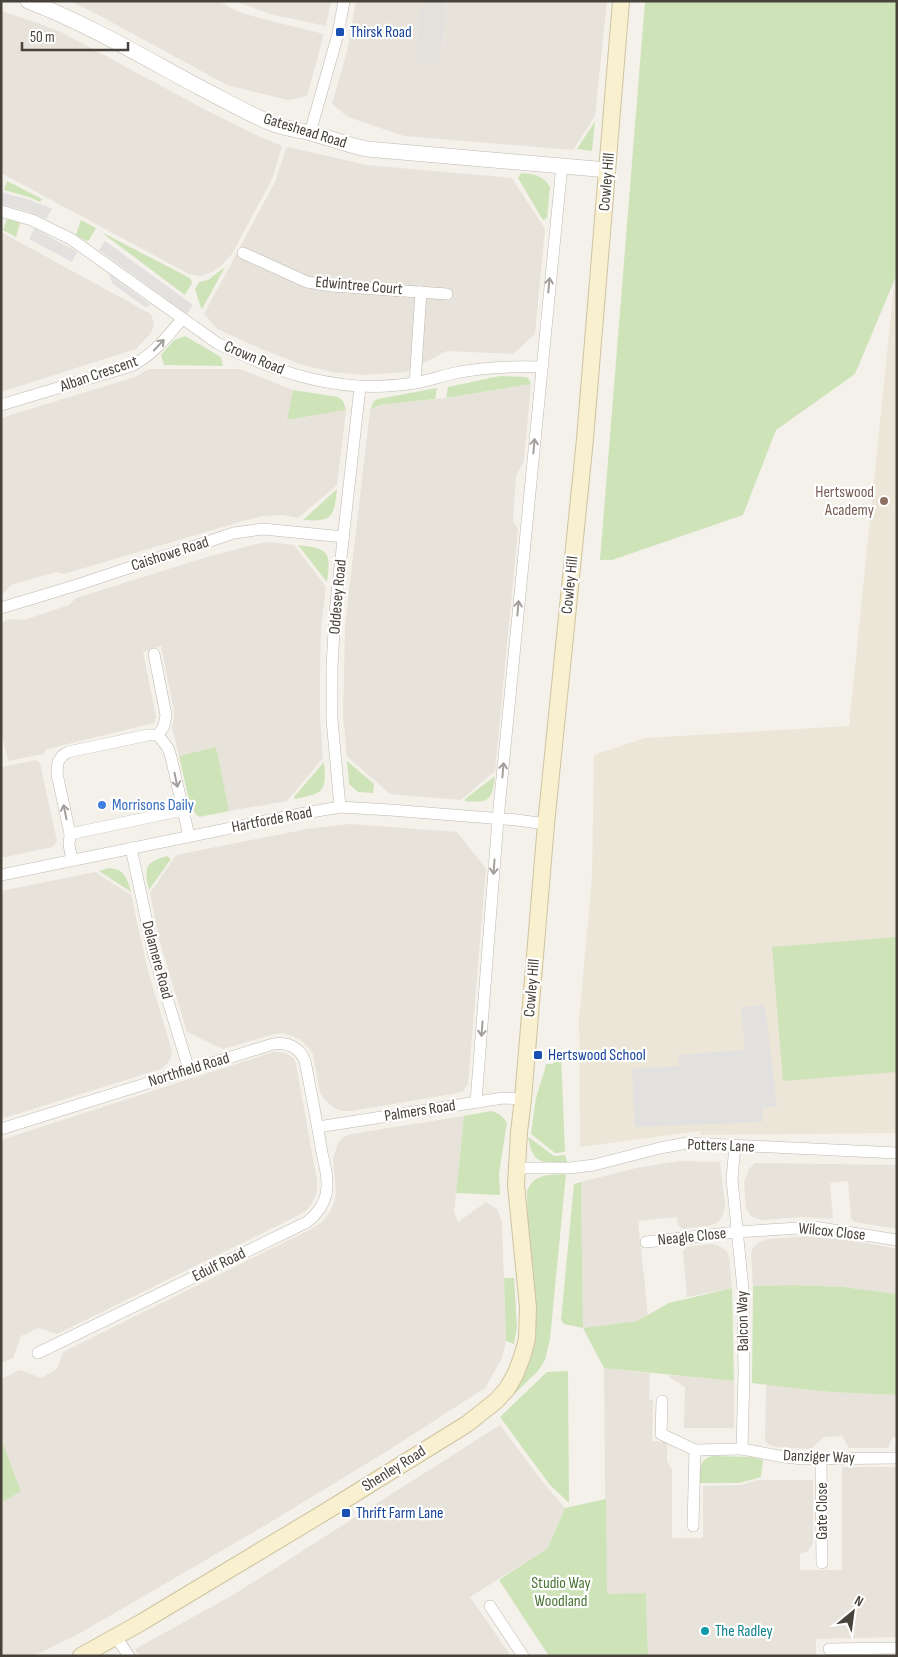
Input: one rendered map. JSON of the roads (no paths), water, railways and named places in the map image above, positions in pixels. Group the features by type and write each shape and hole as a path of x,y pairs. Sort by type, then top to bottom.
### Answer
{"main road":[{"name":"Cowley Hill","path":"517,1168 546,824 585,439 621,1"},
{"name":"Shenley Road","path":"81,1656 333,1507 466,1424 496,1401 507,1389 522,1358 527,1339 528,1307 516,1185 517,1168"}],"street":[{"name":"Gateshead Road","path":"28,1 52,10 99,33 239,108 272,124 290,130 310,133 366,149 608,170"},
{"path":"310,133 338,34 344,1"},
{"path":"476,1102 498,818 562,165"},
{"name":"Crown Road","path":"1,211 32,220 70,239 217,343 242,356 281,371 309,379 360,387 416,383 457,372 492,367 542,367"},
{"name":"Edwintree Court","path":"242,253 307,282 332,286 447,294"},
{"name":"Edwintree Court","path":"416,383 421,292"},
{"name":"Alban Crescent","path":"1,405 141,361 150,354 182,319"},
{"name":"Oddesey Road","path":"340,807 332,720 332,667 335,612 360,387"},
{"name":"Caishowe Road","path":"1,608 234,533 263,529 344,537"},
{"path":"154,654 166,715 164,726 158,735"},
{"path":"72,860 69,845 70,834 57,774 58,762 62,756 68,752 148,735 158,735"},
{"path":"158,735 168,748 171,756 189,836"},
{"name":"Hartforde Road","path":"1,875 340,807 498,818 546,824"},
{"path":"70,834 183,810"},
{"name":"Delamere Road","path":"132,848 154,956 189,1070"},
{"name":"Northfield Road","path":"1,1130 282,1042 296,1047 302,1053 318,1127"},
{"name":"Palmers Road","path":"318,1127 503,1098 523,1099"},
{"name":"Edulf Road","path":"38,1353 307,1222 316,1215 322,1207 327,1183 318,1127"},
{"name":"Potters Lane","path":"517,1168 594,1166 660,1148 687,1143 897,1153"},
{"name":"Balcon Way","path":"735,1146 732,1179 743,1289 744,1372 742,1449"},
{"name":"Wilcox Close","path":"737,1232 814,1226 897,1240"},
{"name":"Neagle Close","path":"646,1242 737,1232"},
{"path":"662,1402 662,1434 695,1450 742,1449"},
{"name":"Danziger Way","path":"742,1449 784,1457 822,1459 897,1458"},
{"path":"693,1526 695,1450"},
{"name":"Gate Close","path":"822,1459 822,1563"},
{"path":"490,1606 524,1656"},
{"path":"116,1636 129,1656"},
{"path":"830,1648 875,1652 897,1648"}],"place":[{"name":"Thirsk Road","path":"340,32"},
{"name":"Hertswood Academy","path":"884,501"},
{"name":"Morrisons Daily","path":"102,805"},
{"name":"Hertswood School","path":"538,1055"},
{"name":"Thrift Farm Lane","path":"346,1513"},
{"name":"The Radley","path":"705,1631"}],"park label":[{"name":"Studio Way Woodland","path":"561,1592"}]}
